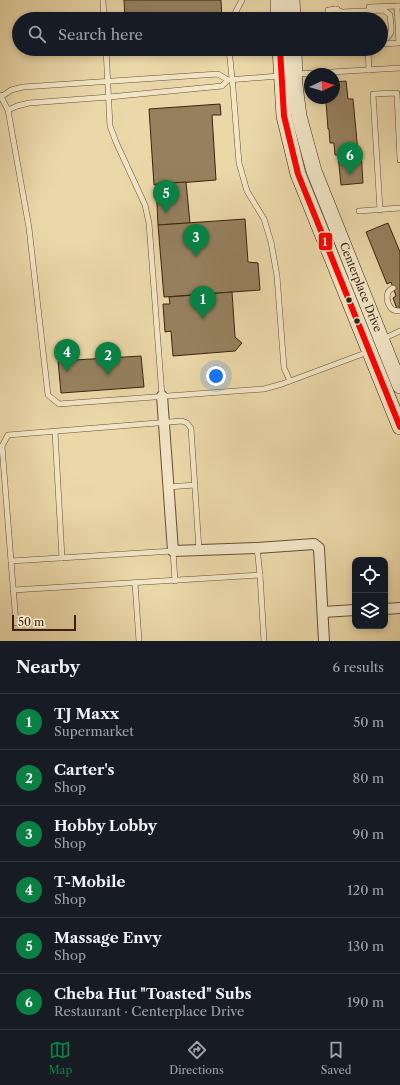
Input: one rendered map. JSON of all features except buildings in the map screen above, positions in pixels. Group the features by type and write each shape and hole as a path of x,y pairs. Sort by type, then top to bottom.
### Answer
{"street":[{"path":"278,0 278,12"},
{"path":"292,0 293,12"},
{"name":"Centerplace Drive","path":"282,56 288,75"},
{"name":"Centerplace Drive","path":"292,56 288,75 284,116 298,174 376,345 400,386"},
{"name":"Centerplace Drive","path":"376,345 400,427"},
{"path":"162,396 173,551 314,544 319,548 324,641"},
{"path":"388,609 400,608"},
{"path":"323,612 352,610"}],"lane":[{"path":"103,0 104,12"},
{"path":"236,12 242,0"},
{"path":"328,12 328,10 335,9 398,6 399,43 388,43"},
{"path":"335,9 342,12 384,10 386,12"},
{"path":"388,13 390,15 391,33 388,37"},
{"path":"106,56 110,126 145,205 149,223 162,396"},
{"path":"229,56 230,80 239,163 247,191 264,219 271,242 277,276 284,368 290,381"},
{"path":"368,56 369,70"},
{"path":"400,68 230,80 218,74 108,81 23,87 11,90 1,96 8,110 29,228 48,395 59,404 264,389 290,381 376,345 400,332"},
{"path":"8,110 29,103 109,98 222,86 230,80"},
{"path":"380,210 373,94 397,92 400,160"},
{"path":"359,211 400,208"},
{"path":"393,288 388,291 387,296 391,308 395,311 400,311"},
{"path":"16,623 2,446 8,435 182,421 187,424 191,428 199,550"},
{"path":"54,432 62,558"},
{"path":"168,487 195,485"},
{"path":"257,548 264,641"},
{"path":"10,561 173,551 175,580"},
{"path":"13,590 260,575"},
{"path":"136,583 139,641"}],"transit line":[{"name":"1","path":"280,56 284,116 298,174 400,427"}],"place":[{"name":"Cheba Hut \"Toasted\" Subs","path":"350,175"},
{"name":"Massage Envy","path":"166,213"},
{"name":"Hobby Lobby","path":"196,257"},
{"name":"TJ Maxx","path":"203,319"},
{"name":"T-Mobile","path":"67,372"},
{"name":"Carter's","path":"108,375"}]}
